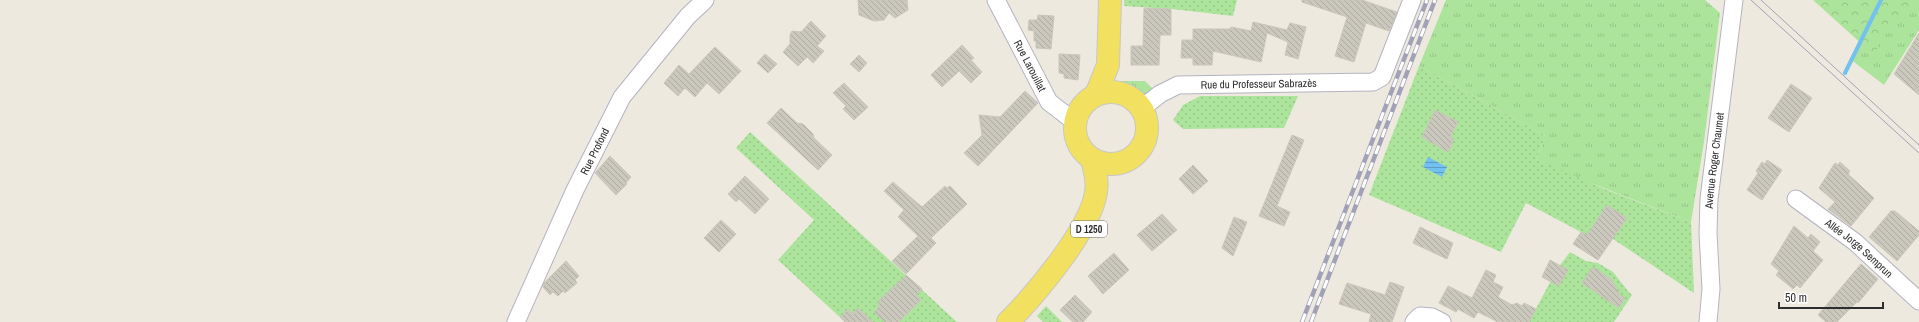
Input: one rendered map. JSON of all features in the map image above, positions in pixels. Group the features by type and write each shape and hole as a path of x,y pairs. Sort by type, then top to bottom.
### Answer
{"main road":[{"path":"1096,95 1108,65 1110,0"},
{"path":"1108,65 1118,93"},
{"path":"1107,92 1127,96 1141,108 1146,119 1147,132 1137,153 1116,164 1103,164 1092,159 1079,145 1075,134 1075,122 1079,111 1086,101 1096,95 1107,92"},
{"name":"D 1250","path":"1008,322 1043,285 1073,242 1093,205 1097,181 1092,159"},
{"name":"D 1250","path":"1043,285 1058,275 1079,246 1104,202 1121,162"}],"street":[{"name":"Rue Profond","path":"516,322 574,190 622,97 688,16 705,0"},
{"name":"Rue Larouillat","path":"996,0 1049,102 1075,122"},
{"name":"Rue du Professeur Sabrazès","path":"1141,108 1160,94 1178,85 1373,82 1382,76 1412,0"},
{"name":"Avenue Roger Chaumet","path":"1708,322 1711,289 1708,233 1709,199 1734,0"},
{"name":"Allée Jorge Semprun","path":"1796,199 1855,242 1919,301"},
{"path":"1414,322 1420,316 1432,317 1442,322"}],"green space":[{"path":"1124,0 1237,0 1233,16 1172,9 1124,6"},
{"path":"1446,0 1705,0 1720,13 1704,142 1691,222 1565,173 1536,159 1546,136 1419,66"},
{"path":"1813,0 1912,0 1905,13 1893,23 1880,39 1875,56"},
{"path":"1879,0 1919,0 1919,30 1884,85 1850,59"},
{"path":"1419,66 1546,136 1536,159 1607,190 1691,222 1694,293 1604,233 1598,241 1526,203 1501,252 1369,195"},
{"path":"1120,81 1145,81 1153,89 1146,97 1141,98 1130,92"},
{"path":"1200,96 1298,96 1284,128 1183,129 1173,120 1183,105"},
{"path":"750,132 957,322 845,322 778,260 814,220 736,148"},
{"path":"1570,252 1586,261 1598,263 1613,272 1632,295 1614,322 1529,322 1557,269"},
{"path":"1046,306 1062,322 1043,322 1037,316"}],"water":[{"path":"1428,157 1447,167 1442,177 1423,167"}],"building":[{"path":"858,0 907,0 908,10 895,18 889,13 884,20 874,21 859,15"},
{"path":"1302,0 1362,0 1397,12 1389,31 1366,23 1354,62 1335,56 1347,17 1302,2"},
{"path":"1144,8 1171,9 1171,35 1160,35 1159,65 1131,65 1131,46 1143,46"},
{"path":"1038,15 1054,16 1051,49 1036,48 1034,31 1028,30 1029,20 1037,20"},
{"path":"811,21 826,36 817,46 824,51 813,63 807,57 798,66 783,52 790,44 790,35 792,31 801,32"},
{"path":"1253,22 1287,30 1290,23 1306,27 1298,59 1285,55 1288,42 1267,33 1261,62 1213,51 1212,65 1193,65 1193,58 1181,58 1182,40 1193,40 1193,29 1230,29 1231,27 1251,31"},
{"path":"1919,33 1919,95 1894,74"},
{"path":"962,45 974,58 971,60 982,72 971,83 959,71 942,87 931,75"},
{"path":"715,47 741,71 719,94 707,83 695,97 685,88 678,96 664,83 679,65 689,74"},
{"path":"765,54 777,64 768,73 757,63"},
{"path":"1059,54 1080,55 1078,80 1064,78 1064,74 1059,73"},
{"path":"859,55 867,63 859,72 850,64"},
{"path":"844,83 868,107 854,120 843,109 846,106 833,93"},
{"path":"1791,84 1812,98 1789,132 1768,118"},
{"path":"1025,91 1038,103 978,166 964,153 982,135 979,115 1000,117"},
{"path":"781,108 797,123 803,124 813,134 814,138 832,155 818,170 767,123"},
{"path":"1435,110 1458,122 1450,137 1454,139 1448,152 1422,137"},
{"path":"1292,135 1304,140 1277,206 1290,212 1284,226 1259,216"},
{"path":"610,156 631,177 626,183 627,184 616,195 595,173"},
{"path":"1767,160 1782,170 1762,200 1747,190 1758,173 1756,171 1762,162 1765,164"},
{"path":"1840,162 1850,171 1848,174 1874,198 1851,226 1828,209 1835,202 1819,188 1835,163 1838,165"},
{"path":"1193,165 1208,181 1193,194 1179,179"},
{"path":"745,176 769,199 755,214 739,199 736,202 728,194"},
{"path":"893,182 922,207 945,186 947,188 950,186 967,204 931,238 936,243 906,274 892,261 918,236 898,217 904,210 884,191"},
{"path":"1607,205 1627,218 1598,260 1573,244 1581,232 1587,235"},
{"path":"1891,211 1895,211 1919,231 1919,235 1897,261 1869,237"},
{"path":"1162,214 1177,230 1152,251 1137,235"},
{"path":"1234,217 1247,222 1233,256 1222,248"},
{"path":"721,220 736,234 719,252 704,238"},
{"path":"1794,226 1808,238 1811,234 1820,242 1813,251 1823,260 1800,288 1797,285 1793,289 1776,275 1779,271 1771,264"},
{"path":"1420,227 1453,243 1447,259 1413,243"},
{"path":"1114,253 1129,270 1103,294 1088,276"},
{"path":"1550,260 1568,270 1559,286 1542,277"},
{"path":"566,261 579,276 575,280 577,283 565,293 563,291 558,296 553,292 550,295 543,287 544,283"},
{"path":"1861,264 1878,279 1858,303 1857,302 1837,322 1826,322 1818,315"},
{"path":"1593,267 1612,280 1620,295 1625,298 1619,308 1582,283"},
{"path":"1486,270 1496,275 1493,282 1503,287 1498,297 1512,305 1517,303 1522,306 1524,303 1536,309 1529,322 1498,322 1478,312 1474,318 1458,309 1456,312 1439,303 1448,286 1472,298"},
{"path":"906,275 922,289 916,295 921,300 899,322 885,322 874,312 879,307 879,301"},
{"path":"1390,282 1404,287 1392,322 1369,322 1371,314 1339,304 1347,283 1385,295"},
{"path":"1075,295 1092,312 1083,322 1073,322 1060,310"},
{"path":"858,308 873,322 845,322 840,317 848,309 853,314"}],"waterway":[{"path":"1845,73 1881,0"}],"tram line":[{"path":"1751,0 1919,153"},
{"path":"1761,0 1919,145"}],"railway":[{"path":"1302,322 1427,0"},
{"path":"1311,322 1435,0"}]}
